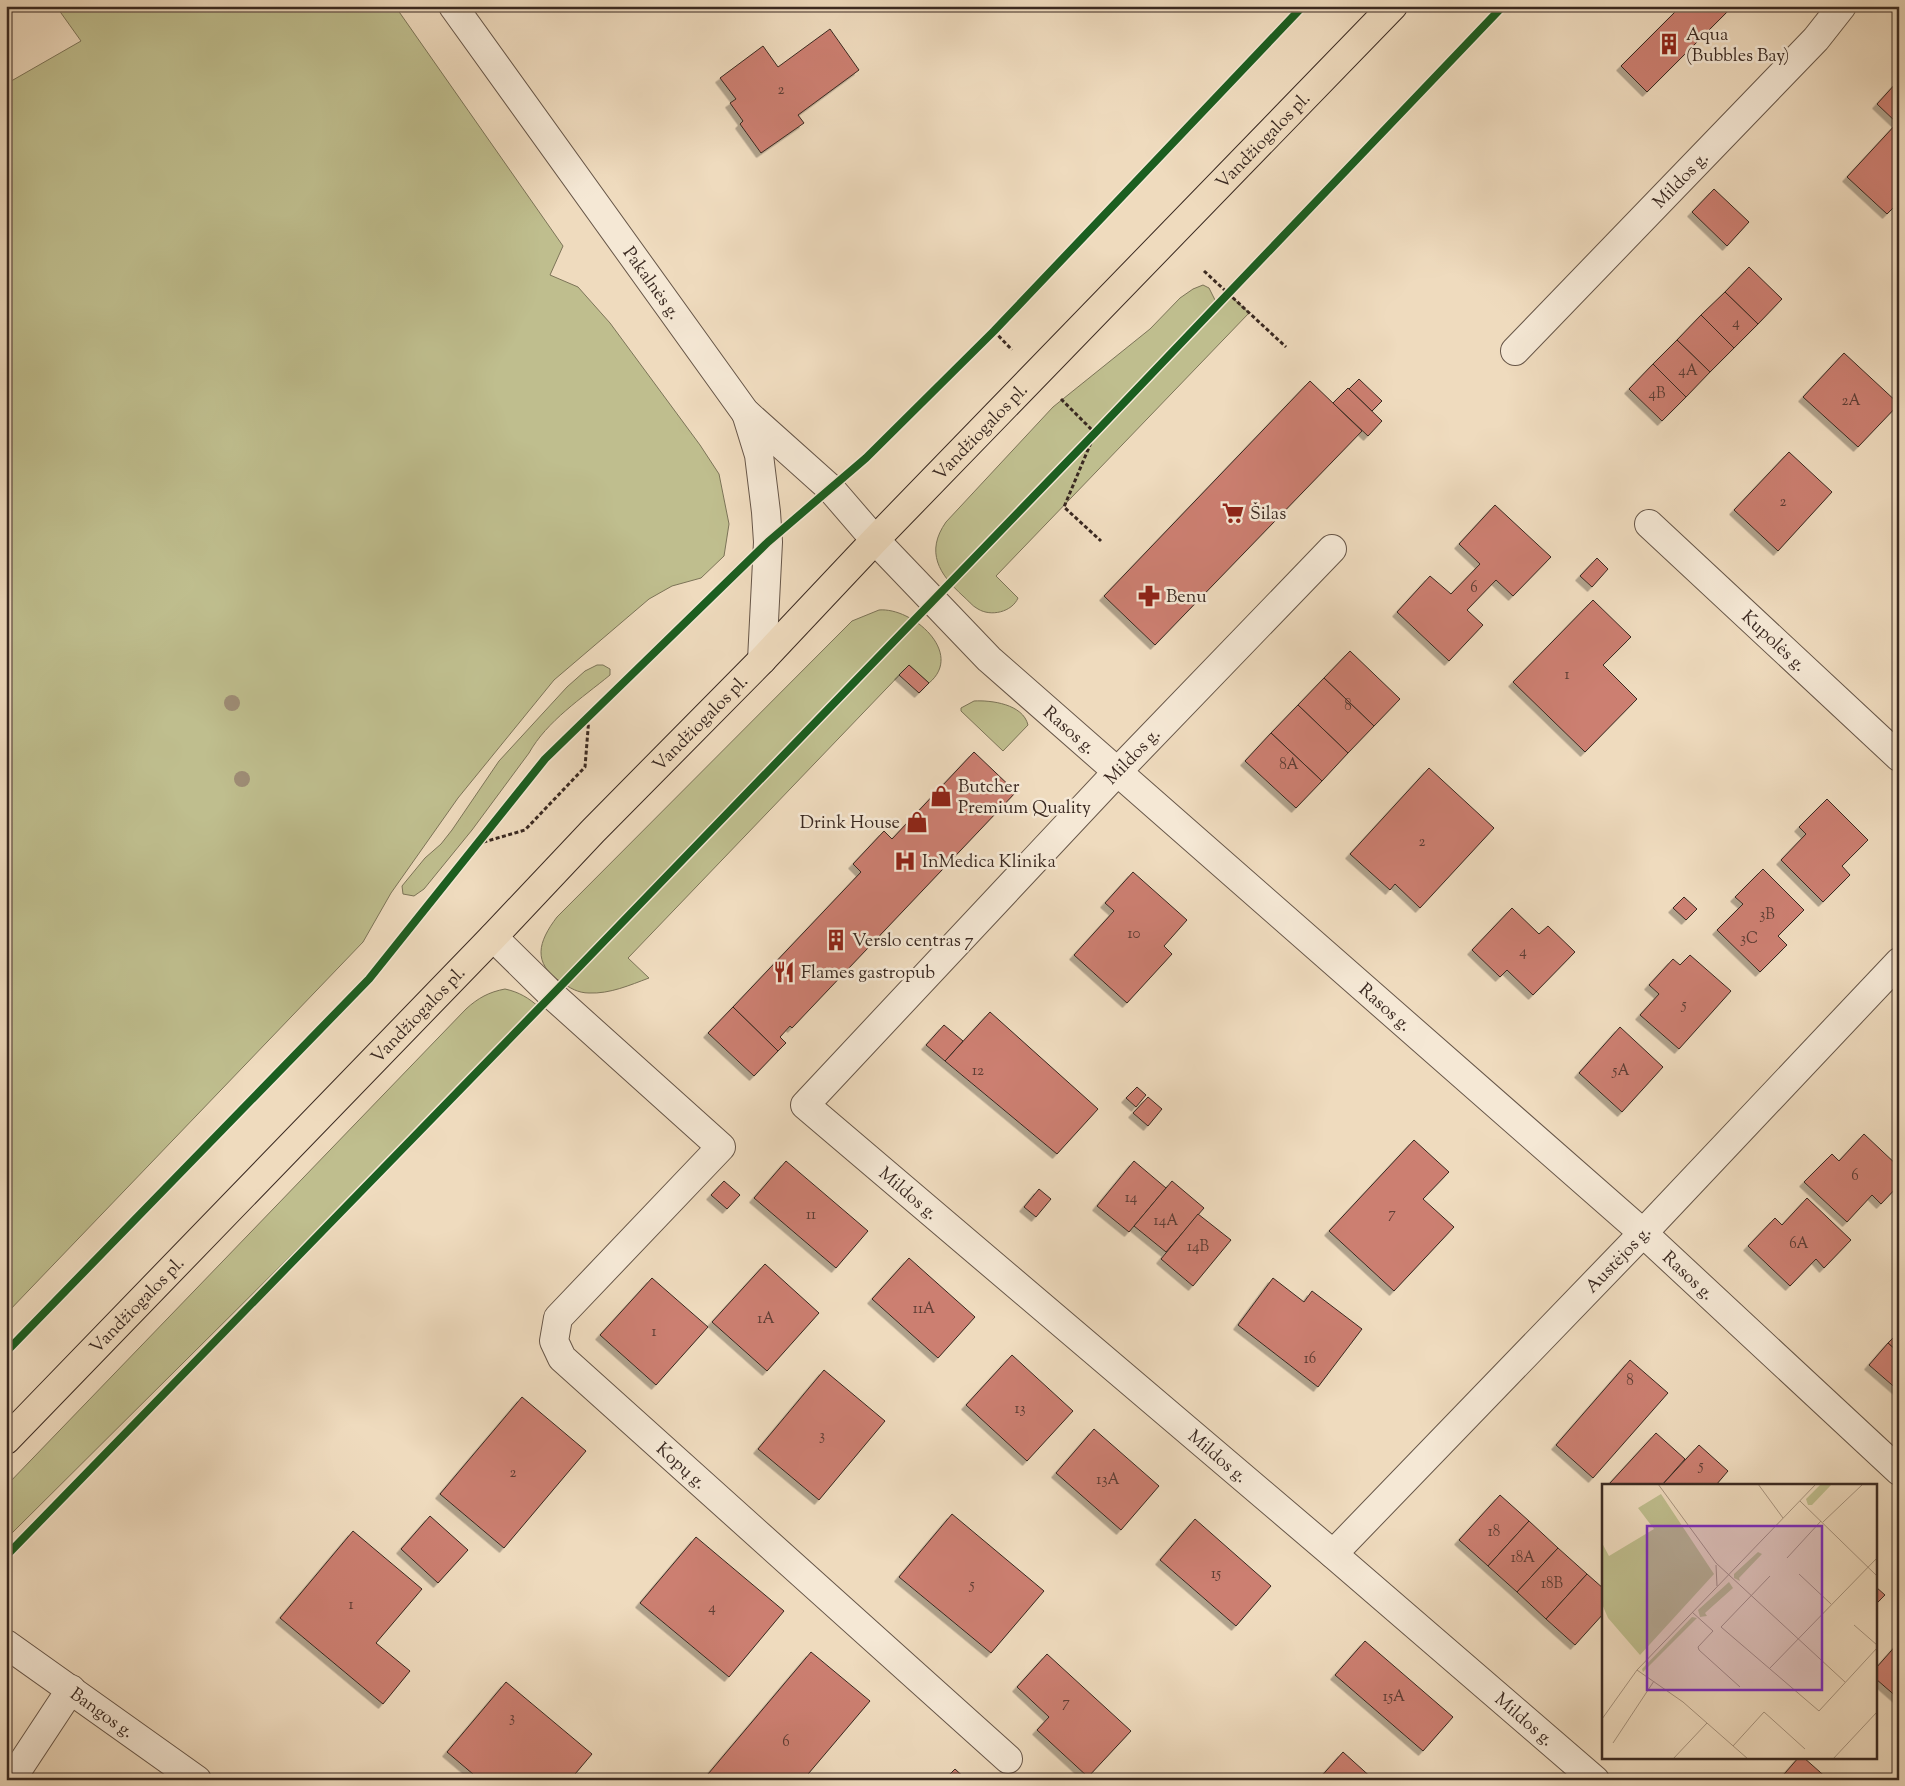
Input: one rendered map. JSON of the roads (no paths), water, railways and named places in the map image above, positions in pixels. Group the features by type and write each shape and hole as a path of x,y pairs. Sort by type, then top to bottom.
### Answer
{"main road":[{"name":"Vandžiogalos pl.","path":"6,1440 1393,6"}],"street":[{"name":"Pakalnės g.","path":"452,6 745,412 831,489 875,540"},
{"name":"Mildos g.","path":"1515,351 1816,39 1842,6"},
{"path":"745,412 759,454 766,512 768,542 762,660"},
{"name":"Kupolės g.","path":"1649,524 1899,757"},
{"name":"Rasos g.","path":"875,540 989,659 1643,1233 1899,1471"},
{"name":"Mildos g.","path":"1332,549 1118,771 805,1104 1595,1780"},
{"name":"Kopų g.","path":"493,937 552,995 721,1147 558,1318 554,1341 562,1358 1008,1758"},
{"name":"Austėjos g.","path":"1333,1554 1643,1233 1899,962"},
{"name":"Bangos g.","path":"6,1644 197,1780"},
{"path":"11,1780 71,1689"}],"place":[{"name":"Aqua (Bubbles Bay)","path":"1669,44"},
{"name":"Šilas","path":"1233,513"},
{"name":"Benu","path":"1149,596"},
{"name":"Butcher Premium Quality","path":"941,796"},
{"name":"Drink House","path":"917,822"},
{"name":"InMedica Klinika","path":"905,861"},
{"name":"Verslo centras 7","path":"836,940"},
{"name":"Flames gastropub","path":"784,972"}]}
